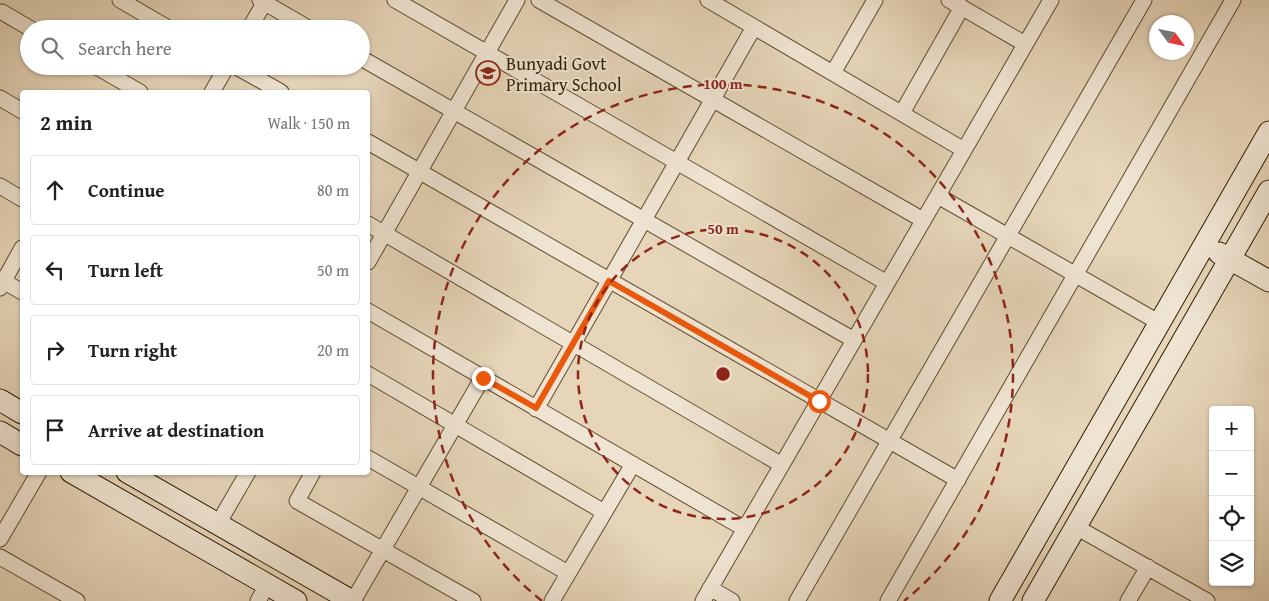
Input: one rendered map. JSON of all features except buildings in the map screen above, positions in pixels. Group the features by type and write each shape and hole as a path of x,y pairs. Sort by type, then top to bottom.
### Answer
{"street":[{"path":"120,0 154,20"},
{"path":"395,0 887,283"},
{"path":"370,258 517,0"},
{"path":"539,0 923,220"},
{"path":"708,0 964,150"},
{"path":"732,601 707,595 1051,0"},
{"path":"797,601 1144,0"},
{"path":"888,601 1233,0"},
{"path":"254,20 263,1 295,20"},
{"path":"833,73 868,2"},
{"path":"902,113 956,4 1025,44"},
{"path":"3,9 20,21"},
{"path":"536,408 754,27"},
{"path":"370,63 854,340"},
{"path":"111,75 137,90"},
{"path":"213,90 222,75"},
{"path":"252,75 278,90"},
{"path":"0,98 20,110"},
{"path":"1000,601 1269,132"},
{"path":"370,143 958,480"},
{"path":"0,186 20,199"},
{"path":"1033,601 1269,191"},
{"path":"938,196 1160,323"},
{"path":"370,225 782,466"},
{"path":"1204,245 1269,281"},
{"path":"20,251 1,282 20,291"},
{"path":"370,312 745,529"},
{"path":"370,376 604,512"},
{"path":"132,475 353,601 483,378"},
{"path":"0,400 20,412"},
{"path":"0,432 20,444"},
{"path":"370,459 568,574"},
{"path":"552,601 633,464"},
{"path":"0,539 37,475"},
{"path":"76,475 262,593 296,601"},
{"path":"218,524 246,475"},
{"path":"311,475 297,502 473,601"},
{"path":"1076,527 1208,601"},
{"path":"0,557 77,601"},
{"path":"1128,601 1148,567"}],"place":[{"name":"Bunyadi Govt Primary School","path":"488,73"}],"route":[{"path":"483,378 536,408 609,281 819,401"}]}
